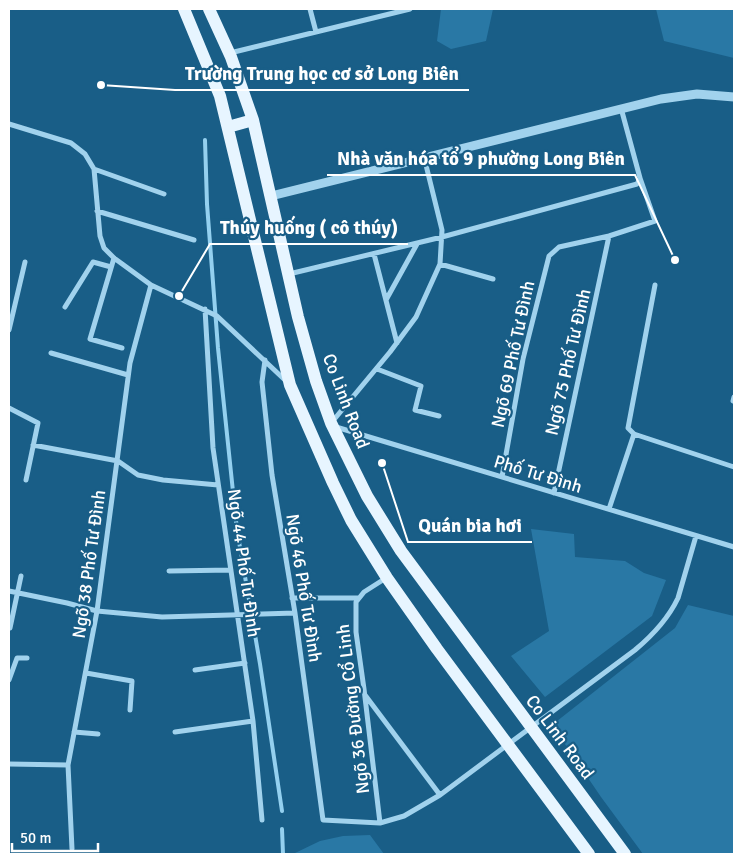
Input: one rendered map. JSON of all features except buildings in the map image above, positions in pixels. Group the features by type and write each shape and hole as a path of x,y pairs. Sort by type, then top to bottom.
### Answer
{"main road":[{"path":"184,9 214,81 228,127 236,167 290,385 333,483 351,520 386,578 589,854"},
{"name":"Co Linh Road","path":"210,9 243,88 253,120 298,316 316,381 332,425 367,496 401,551 625,854"},
{"path":"228,127 253,120"}],"street":[{"path":"310,9 316,32"},
{"path":"229,53 410,9"},
{"path":"271,196 620,108 682,95 713,94 734,97"},
{"path":"609,236 655,221 640,178 620,108"},
{"path":"9,124 71,143 86,154 94,169 100,236 104,248 114,258 151,285 217,316 290,385"},
{"path":"332,425 416,318 440,264 442,237 440,222 424,157"},
{"path":"94,169 164,194"},
{"path":"288,274 417,244 637,184 640,178"},
{"path":"98,211 194,240"},
{"name":"Ngõ 69 Phố Tư Đình","path":"502,477 523,359 549,256 553,251 564,246 609,236"},
{"name":"Ngõ 75 Phố Tư Đình","path":"554,493 609,236"},
{"path":"386,300 417,244"},
{"path":"374,254 397,343"},
{"path":"114,258 90,339 122,348"},
{"path":"9,330 25,262"},
{"path":"65,307 93,262 111,267"},
{"path":"440,264 493,279"},
{"name":"Ngõ 38 Phố Tư Đình","path":"72,849 68,765 97,611 128,375 151,285"},
{"path":"655,285 628,428 634,434 734,467"},
{"name":"Ngõ 44 Phố Tư Đình","path":"206,310 212,448 253,721 262,820"},
{"path":"51,353 128,375"},
{"name":"Ngõ 46 Phố Tư Đình","path":"265,360 262,382 272,474 292,598 323,820 380,823"},
{"path":"376,369 420,386 415,410 439,416"},
{"path":"9,408 38,423 26,480"},
{"name":"Phố Tư Đình","path":"332,425 734,547"},
{"path":"609,509 634,434"},
{"path":"33,444 118,461 138,476 218,485"},
{"path":"380,823 404,816 440,795 636,650 660,626 674,608 696,536"},
{"path":"169,571 231,570"},
{"path":"10,628 22,576"},
{"name":"Ngõ 36 Đường Cổ Linh","path":"380,823 356,632 356,602 364,592 386,578"},
{"path":"9,591 97,611 162,617 294,613"},
{"path":"292,598 359,598"},
{"path":"9,680 17,658 27,658"},
{"path":"195,670 244,662"},
{"path":"86,673 132,681 130,710"},
{"path":"365,695 440,795"},
{"path":"175,732 253,721"},
{"path":"74,732 98,734"},
{"path":"9,764 68,765"}],"shaded area":[{"path":"441,9 493,9 486,41 451,49 437,41"},
{"path":"656,9 734,9 734,58 664,41"},
{"path":"531,529 574,534 575,557 625,561 644,573 666,580 652,616 545,697 511,656 549,631"},
{"path":"688,605 734,616 734,854 643,854 552,725 675,628"},
{"path":"370,835 384,854 293,854 320,841 343,836"}],"waterway":[{"path":"205,140 207,204 218,348 237,530 260,664 282,811"},
{"path":"282,829 283,854"}],"place":[{"name":"Trường Trung học cơ sở Long Biên","path":"101,85"},
{"name":"Nhà văn hóa tổ 9 phường Long Biên","path":"675,260"},
{"name":"Thúy huống ( cô thúy)","path":"179,296"},
{"name":"Quán bia hơi","path":"382,463"}]}
